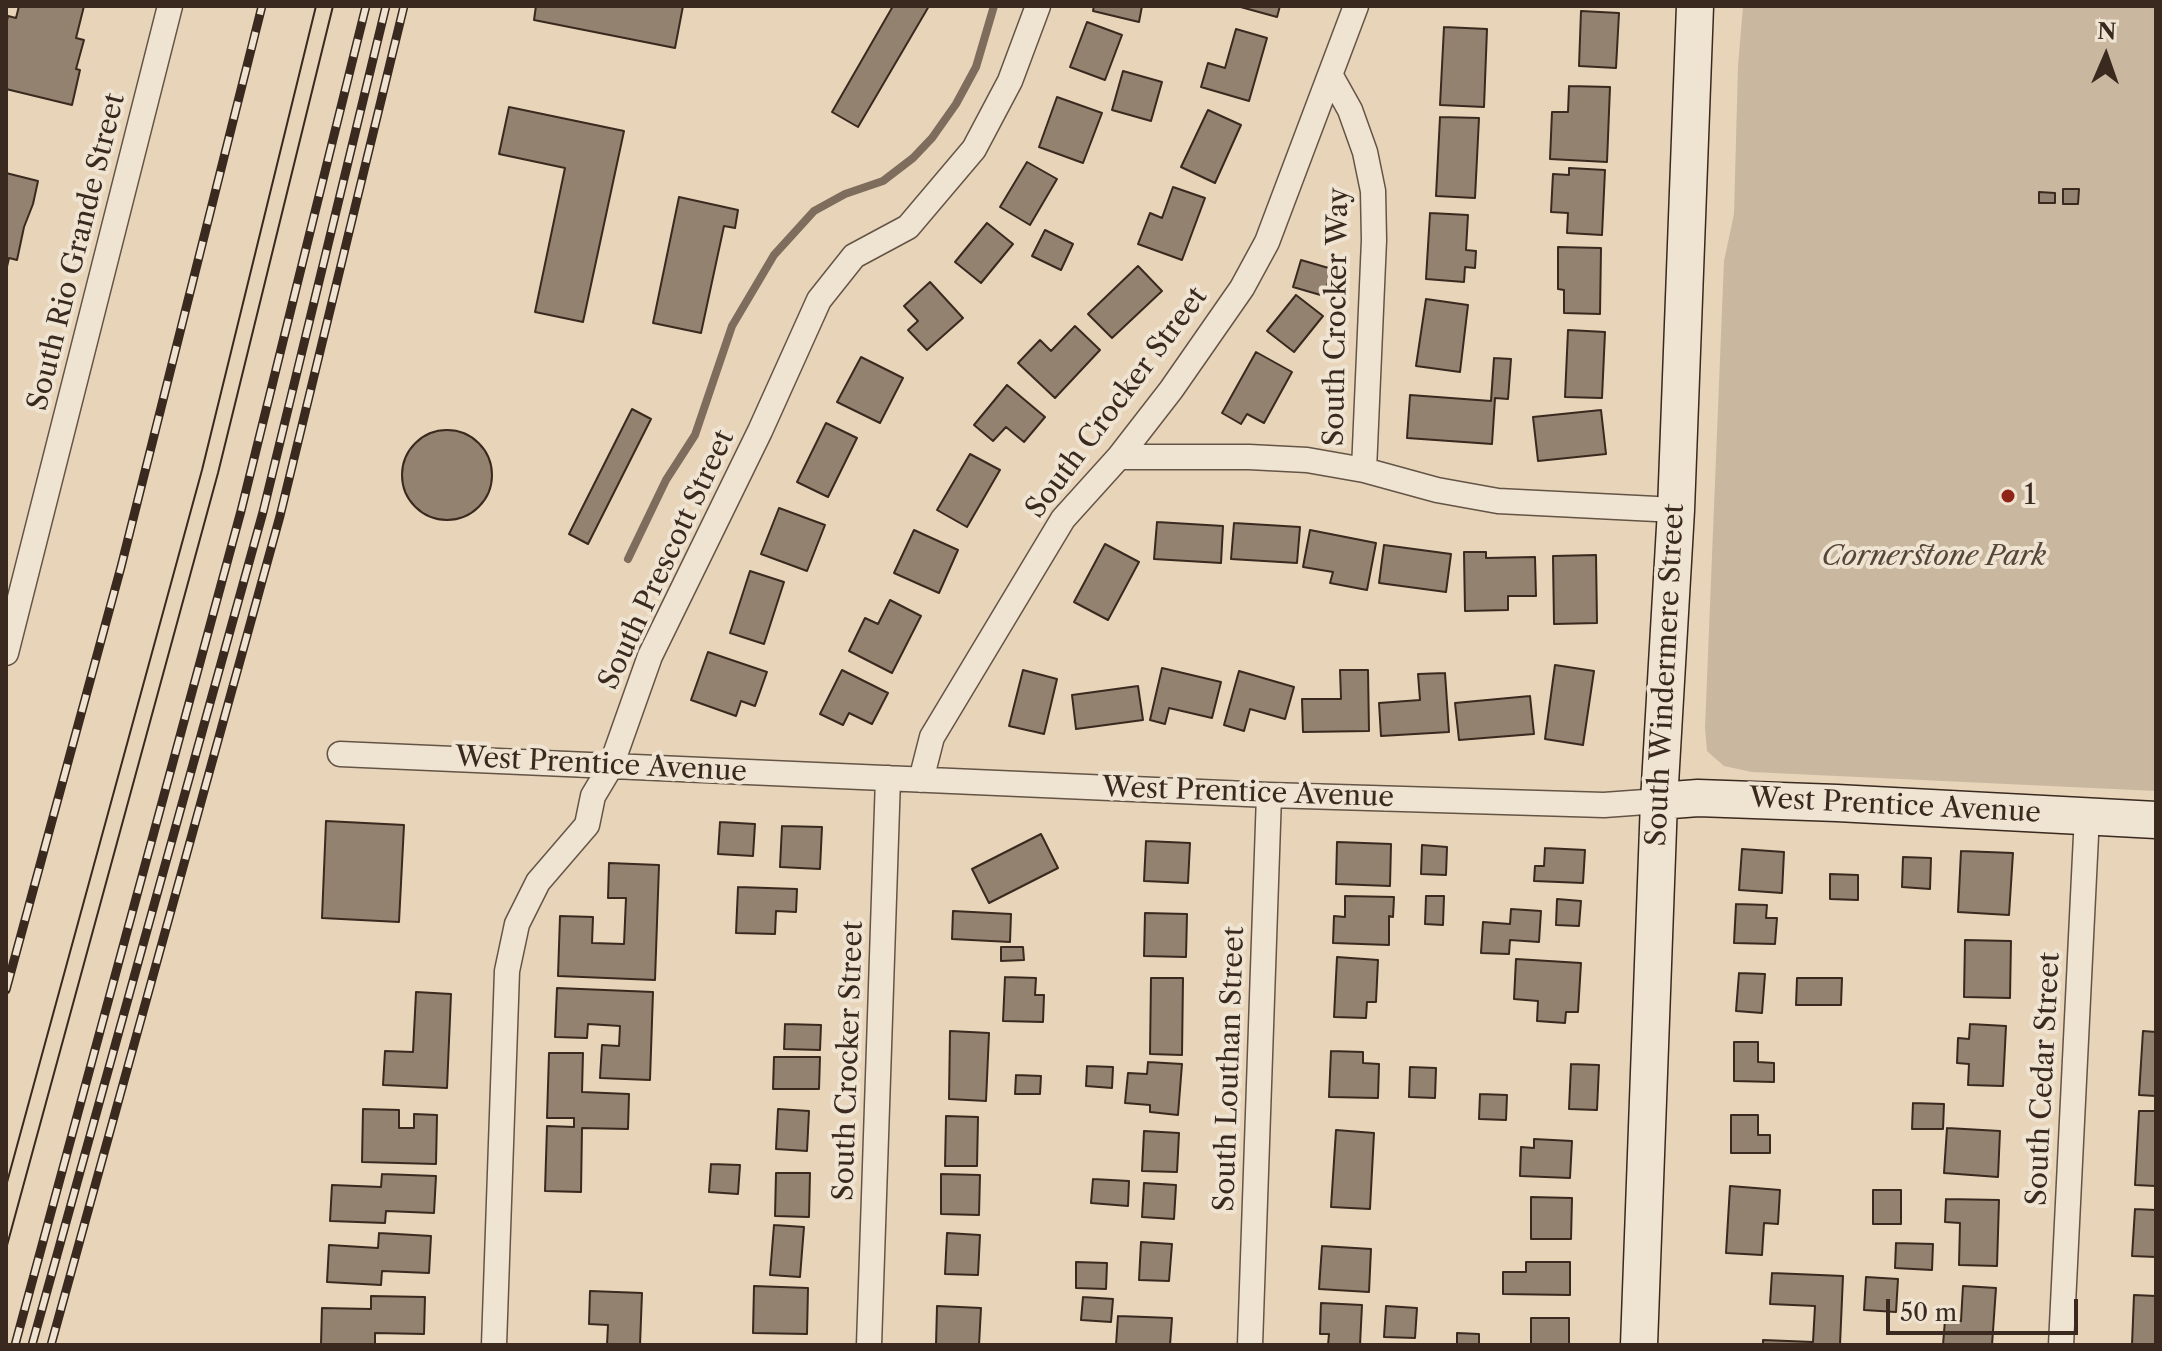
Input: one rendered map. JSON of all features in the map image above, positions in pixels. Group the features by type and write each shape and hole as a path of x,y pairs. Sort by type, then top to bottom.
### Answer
{"street":[{"name":"South Rio Grande Street","path":"6,653 170,6"},
{"name":"South Prescott Street","path":"494,1345 507,971 517,924 538,882 587,825 593,796 611,766 650,656 760,431 819,300 854,256 908,227 974,149 1010,81 1038,6"},
{"name":"South Crocker Street","path":"921,780 932,737 1063,519 1119,457 1171,390 1242,288 1267,242 1356,6"},
{"name":"South Windermere Street","path":"1639,1345 1659,801 1676,510 1695,6"},
{"name":"South Crocker Way","path":"1331,76 1355,124 1373,191 1374,240 1364,470"},
{"path":"1119,457 1307,460 1498,501 1676,510"},
{"name":"West Prentice Avenue","path":"340,754 1269,795 1604,805 1711,798 2156,820"},
{"name":"South Crocker Street","path":"869,1345 888,778"},
{"name":"South Louthan Street","path":"1250,1345 1269,795"},
{"name":"South Cedar Street","path":"2061,1345 2087,815"}],"green space":[{"name":"Cornerstone Park","path":"1743,6 2156,6 2156,791 1752,772 1724,766 1707,751 1705,728 1724,261 1734,214 1738,66"}],"building":[{"path":"19,6 84,6 76,38 84,40 76,69 80,70 72,105 6,89 6,24 8,16 16,18"},
{"path":"536,6 683,6 675,48 534,20"},
{"path":"893,6 929,6 858,127 832,112"},
{"path":"1094,6 1142,6 1139,22 1093,11"},
{"path":"1237,6 1280,6 1277,17"},
{"path":"1581,11 1619,13 1616,68 1579,66"},
{"path":"1087,22 1122,35 1105,80 1070,67"},
{"path":"1444,27 1487,29 1484,107 1440,105"},
{"path":"1236,29 1267,38 1249,101 1201,87 1208,63 1225,68"},
{"path":"1123,71 1162,82 1151,121 1112,110"},
{"path":"1569,86 1610,87 1607,162 1550,159 1552,112 1568,112"},
{"path":"1057,97 1102,113 1083,163 1039,147"},
{"path":"509,107 624,131 583,322 535,312 565,168 499,154"},
{"path":"1208,110 1241,125 1215,183 1181,167"},
{"path":"1440,117 1479,118 1475,198 1436,196"},
{"path":"1027,162 1057,179 1030,225 1000,207"},
{"path":"1569,168 1605,170 1602,235 1567,233 1568,213 1551,212 1553,174 1569,175"},
{"path":"6,173 38,181 17,260 9,258 6,271"},
{"path":"1173,187 1205,198 1182,260 1138,244 1150,213 1162,218"},
{"path":"2063,189 2079,189 2078,204 2063,204"},
{"path":"2039,192 2055,193 2055,203 2039,203"},
{"path":"679,197 738,210 735,228 724,226 701,333 653,323"},
{"path":"1430,213 1468,215 1466,250 1476,251 1475,268 1465,267 1464,282 1426,279"},
{"path":"987,223 1013,244 981,283 955,262"},
{"path":"1045,230 1073,244 1061,270 1032,256"},
{"path":"1558,247 1601,248 1600,314 1564,313 1564,290 1558,289"},
{"path":"1301,260 1332,269 1324,296 1293,287"},
{"path":"1138,266 1162,291 1112,338 1088,314"},
{"path":"930,282 963,318 927,350 908,330 918,321 904,306"},
{"path":"1296,295 1323,316 1294,352 1267,331"},
{"path":"1426,299 1468,305 1460,372 1416,366"},
{"path":"1075,326 1100,350 1055,398 1018,363 1040,340 1051,351"},
{"path":"1568,330 1605,332 1602,398 1565,397"},
{"path":"1256,352 1292,372 1264,423 1247,414 1241,424 1222,413"},
{"path":"861,357 903,378 880,423 837,402"},
{"path":"1494,358 1511,359 1508,399 1495,398 1492,444 1407,438 1410,395 1491,401"},
{"path":"1007,385 1045,417 1024,442 1006,427 993,441 974,425"},
{"path":"632,409 651,419 588,544 569,534"},
{"path":"1601,410 1606,454 1538,461 1533,417"},
{"path":"826,423 857,438 828,497 797,482"},
{"path":"447,430 464,433 479,443 489,458 492,475 489,492 479,507 464,517 447,520 430,517 415,507 405,492 402,475 405,458 415,443 430,433"},
{"path":"970,454 1000,470 967,527 937,510"},
{"path":"779,508 825,525 807,571 761,554"},
{"path":"1157,522 1223,526 1221,563 1154,559"},
{"path":"1234,523 1300,527 1297,563 1231,559"},
{"path":"914,530 958,550 939,593 894,573"},
{"path":"1310,530 1376,543 1367,590 1330,583 1333,572 1303,567"},
{"path":"1105,544 1139,562 1108,620 1074,602"},
{"path":"1384,545 1451,554 1446,592 1379,583"},
{"path":"1464,552 1486,552 1486,558 1535,557 1536,596 1508,596 1508,610 1465,611"},
{"path":"1596,555 1597,623 1554,624 1553,556"},
{"path":"750,571 784,582 764,644 730,633"},
{"path":"890,600 921,616 892,673 849,651 865,618 878,624"},
{"path":"708,652 767,672 755,706 741,701 736,716 691,700"},
{"path":"1555,665 1594,671 1583,745 1545,739"},
{"path":"1162,668 1221,682 1212,718 1169,708 1165,724 1150,720"},
{"path":"842,670 888,693 872,724 849,713 843,725 820,714"},
{"path":"1023,670 1057,679 1044,734 1009,726"},
{"path":"1340,670 1368,670 1369,731 1303,732 1302,699 1341,699"},
{"path":"1239,671 1294,687 1285,719 1250,709 1244,731 1224,725"},
{"path":"1445,673 1449,732 1381,736 1379,703 1420,700 1418,674"},
{"path":"1138,686 1143,720 1076,729 1072,695"},
{"path":"1530,696 1534,734 1459,740 1455,703"},
{"path":"326,821 404,825 399,922 322,918"},
{"path":"720,822 755,824 753,856 718,854"},
{"path":"782,826 822,827 820,869 780,867"},
{"path":"1041,834 1058,868 989,903 972,869"},
{"path":"1146,841 1190,843 1188,883 1144,881"},
{"path":"1337,842 1391,844 1390,886 1336,884"},
{"path":"1422,845 1447,847 1446,875 1421,874"},
{"path":"1545,848 1585,850 1583,883 1534,881 1535,866 1544,866"},
{"path":"1742,849 1784,852 1782,893 1739,890"},
{"path":"1961,851 2013,853 2009,915 1958,912"},
{"path":"1903,857 1931,858 1930,889 1902,887"},
{"path":"609,863 659,865 655,980 558,976 560,916 593,917 592,943 624,944 626,898 608,898"},
{"path":"1830,874 1858,875 1858,900 1830,899"},
{"path":"738,887 797,889 796,912 776,911 775,934 736,933"},
{"path":"1345,896 1394,897 1393,917 1389,916 1389,945 1333,943 1334,916 1345,917"},
{"path":"1426,896 1444,896 1443,925 1425,924"},
{"path":"1557,899 1581,901 1579,926 1556,925"},
{"path":"1736,904 1767,905 1766,918 1777,918 1775,944 1734,943"},
{"path":"1511,909 1541,911 1539,942 1510,940 1509,954 1481,953 1483,922 1510,924"},
{"path":"953,911 1011,914 1010,942 952,939"},
{"path":"1145,913 1187,914 1186,957 1144,956"},
{"path":"1965,940 2011,941 2010,998 1964,997"},
{"path":"1001,947 1023,947 1024,960 1001,961"},
{"path":"1337,957 1378,960 1376,1002 1367,1002 1366,1018 1334,1017"},
{"path":"1516,959 1581,963 1578,1012 1566,1012 1565,1023 1537,1021 1538,1001 1514,999"},
{"path":"1739,973 1765,974 1762,1013 1736,1011"},
{"path":"1005,977 1036,978 1035,995 1044,995 1043,1022 1003,1021"},
{"path":"1151,978 1183,978 1182,1055 1150,1054"},
{"path":"1797,978 1842,978 1841,1005 1796,1005"},
{"path":"557,988 653,992 650,1080 600,1078 602,1045 619,1046 620,1026 588,1024 587,1038 555,1037"},
{"path":"416,992 451,994 447,1088 383,1085 385,1051 413,1052"},
{"path":"785,1024 821,1025 820,1050 784,1049"},
{"path":"1970,1024 2006,1026 2003,1086 1968,1085 1969,1064 1957,1063 1958,1038 1969,1039"},
{"path":"950,1031 989,1033 986,1101 949,1099"},
{"path":"2143,1031 2156,1032 2156,1096 2139,1095"},
{"path":"1734,1042 1758,1042 1758,1062 1774,1063 1774,1082 1734,1081"},
{"path":"1331,1051 1363,1052 1363,1063 1379,1064 1378,1098 1329,1097"},
{"path":"549,1053 583,1053 582,1092 629,1094 628,1129 582,1128 581,1192 545,1191 547,1126 574,1127 574,1118 547,1118"},
{"path":"774,1057 820,1057 819,1089 773,1089"},
{"path":"1148,1062 1182,1064 1178,1115 1150,1112 1150,1105 1125,1103 1128,1073 1147,1074"},
{"path":"1571,1064 1599,1065 1597,1110 1569,1109"},
{"path":"1087,1066 1113,1067 1112,1088 1086,1086"},
{"path":"1410,1067 1436,1068 1435,1098 1409,1097"},
{"path":"1016,1075 1041,1076 1040,1094 1015,1094"},
{"path":"1480,1094 1507,1095 1506,1120 1479,1119"},
{"path":"1913,1103 1944,1104 1943,1129 1912,1129"},
{"path":"363,1109 399,1110 399,1128 414,1128 414,1114 437,1115 436,1164 362,1162"},
{"path":"778,1109 809,1111 807,1151 776,1149"},
{"path":"2139,1111 2156,1111 2156,1186 2135,1185"},
{"path":"1731,1115 1758,1115 1758,1135 1770,1135 1770,1153 1731,1153"},
{"path":"946,1116 978,1117 977,1166 945,1166"},
{"path":"1947,1128 2000,1131 1998,1177 1944,1173"},
{"path":"1336,1130 1374,1133 1370,1209 1331,1207"},
{"path":"1144,1131 1179,1133 1177,1172 1142,1171"},
{"path":"1534,1139 1572,1141 1570,1178 1520,1176 1521,1147 1534,1148"},
{"path":"711,1164 740,1165 738,1194 709,1192"},
{"path":"776,1173 810,1173 809,1217 775,1216"},
{"path":"382,1174 436,1176 434,1213 386,1211 385,1223 330,1221 332,1185 381,1187"},
{"path":"941,1174 980,1175 979,1215 941,1214"},
{"path":"1093,1179 1129,1181 1128,1206 1091,1203"},
{"path":"1144,1183 1176,1185 1174,1219 1142,1217"},
{"path":"1730,1186 1780,1190 1778,1224 1764,1223 1762,1255 1726,1253"},
{"path":"1873,1190 1901,1190 1901,1224 1873,1224"},
{"path":"1531,1197 1572,1198 1571,1239 1531,1239"},
{"path":"1946,1199 1999,1200 1997,1266 1959,1265 1960,1223 1945,1222"},
{"path":"2135,1209 2156,1210 2156,1257 2132,1256"},
{"path":"774,1225 804,1227 800,1277 770,1275"},
{"path":"379,1233 431,1236 429,1273 382,1271 381,1285 327,1282 329,1245 378,1248"},
{"path":"947,1233 980,1235 978,1275 945,1274"},
{"path":"1141,1242 1172,1244 1169,1281 1139,1280"},
{"path":"1896,1243 1933,1244 1932,1270 1895,1268"},
{"path":"1322,1246 1371,1249 1369,1292 1319,1289"},
{"path":"1076,1262 1107,1263 1106,1289 1076,1288"},
{"path":"1526,1262 1570,1262 1570,1295 1503,1294 1503,1272 1526,1272"},
{"path":"1772,1273 1843,1276 1840,1345 1763,1345 1763,1340 1813,1342 1815,1306 1770,1304"},
{"path":"1866,1277 1898,1279 1896,1312 1864,1310"},
{"path":"754,1286 808,1288 807,1334 753,1333"},
{"path":"1963,1286 1996,1288 1992,1345 1943,1345 1945,1320 1961,1321"},
{"path":"590,1291 642,1293 640,1345 607,1345 608,1325 589,1324"},
{"path":"2134,1295 2156,1296 2156,1345 2132,1345"},
{"path":"371,1296 425,1297 424,1334 375,1333 375,1345 321,1344 322,1308 371,1309"},
{"path":"1083,1297 1113,1299 1111,1322 1081,1320"},
{"path":"1321,1303 1362,1305 1360,1345 1328,1345 1329,1334 1320,1334"},
{"path":"937,1306 981,1308 979,1345 936,1345"},
{"path":"1386,1306 1417,1308 1415,1338 1384,1337"},
{"path":"1118,1316 1172,1318 1170,1345 1116,1345"},
{"path":"1531,1318 1569,1318 1569,1345 1531,1345"},
{"path":"1457,1333 1479,1334 1479,1345 1457,1345"}],"waterway":[{"path":"628,559 666,480 695,435 732,326 774,255 814,211 845,194 883,181 913,158 932,138 956,104 976,67 994,6"}],"tram line":[{"path":"6,1186 202,470 316,6"},
{"path":"6,1249 218,473 333,6"}],"railway":[{"path":"6,990 121,567 262,6"},
{"path":"15,1345 241,511 366,6"},
{"path":"32,1345 263,512 386,6"},
{"path":"51,1345 280,516 404,6"}],"place":[{"name":"1","path":"2008,496"}]}
